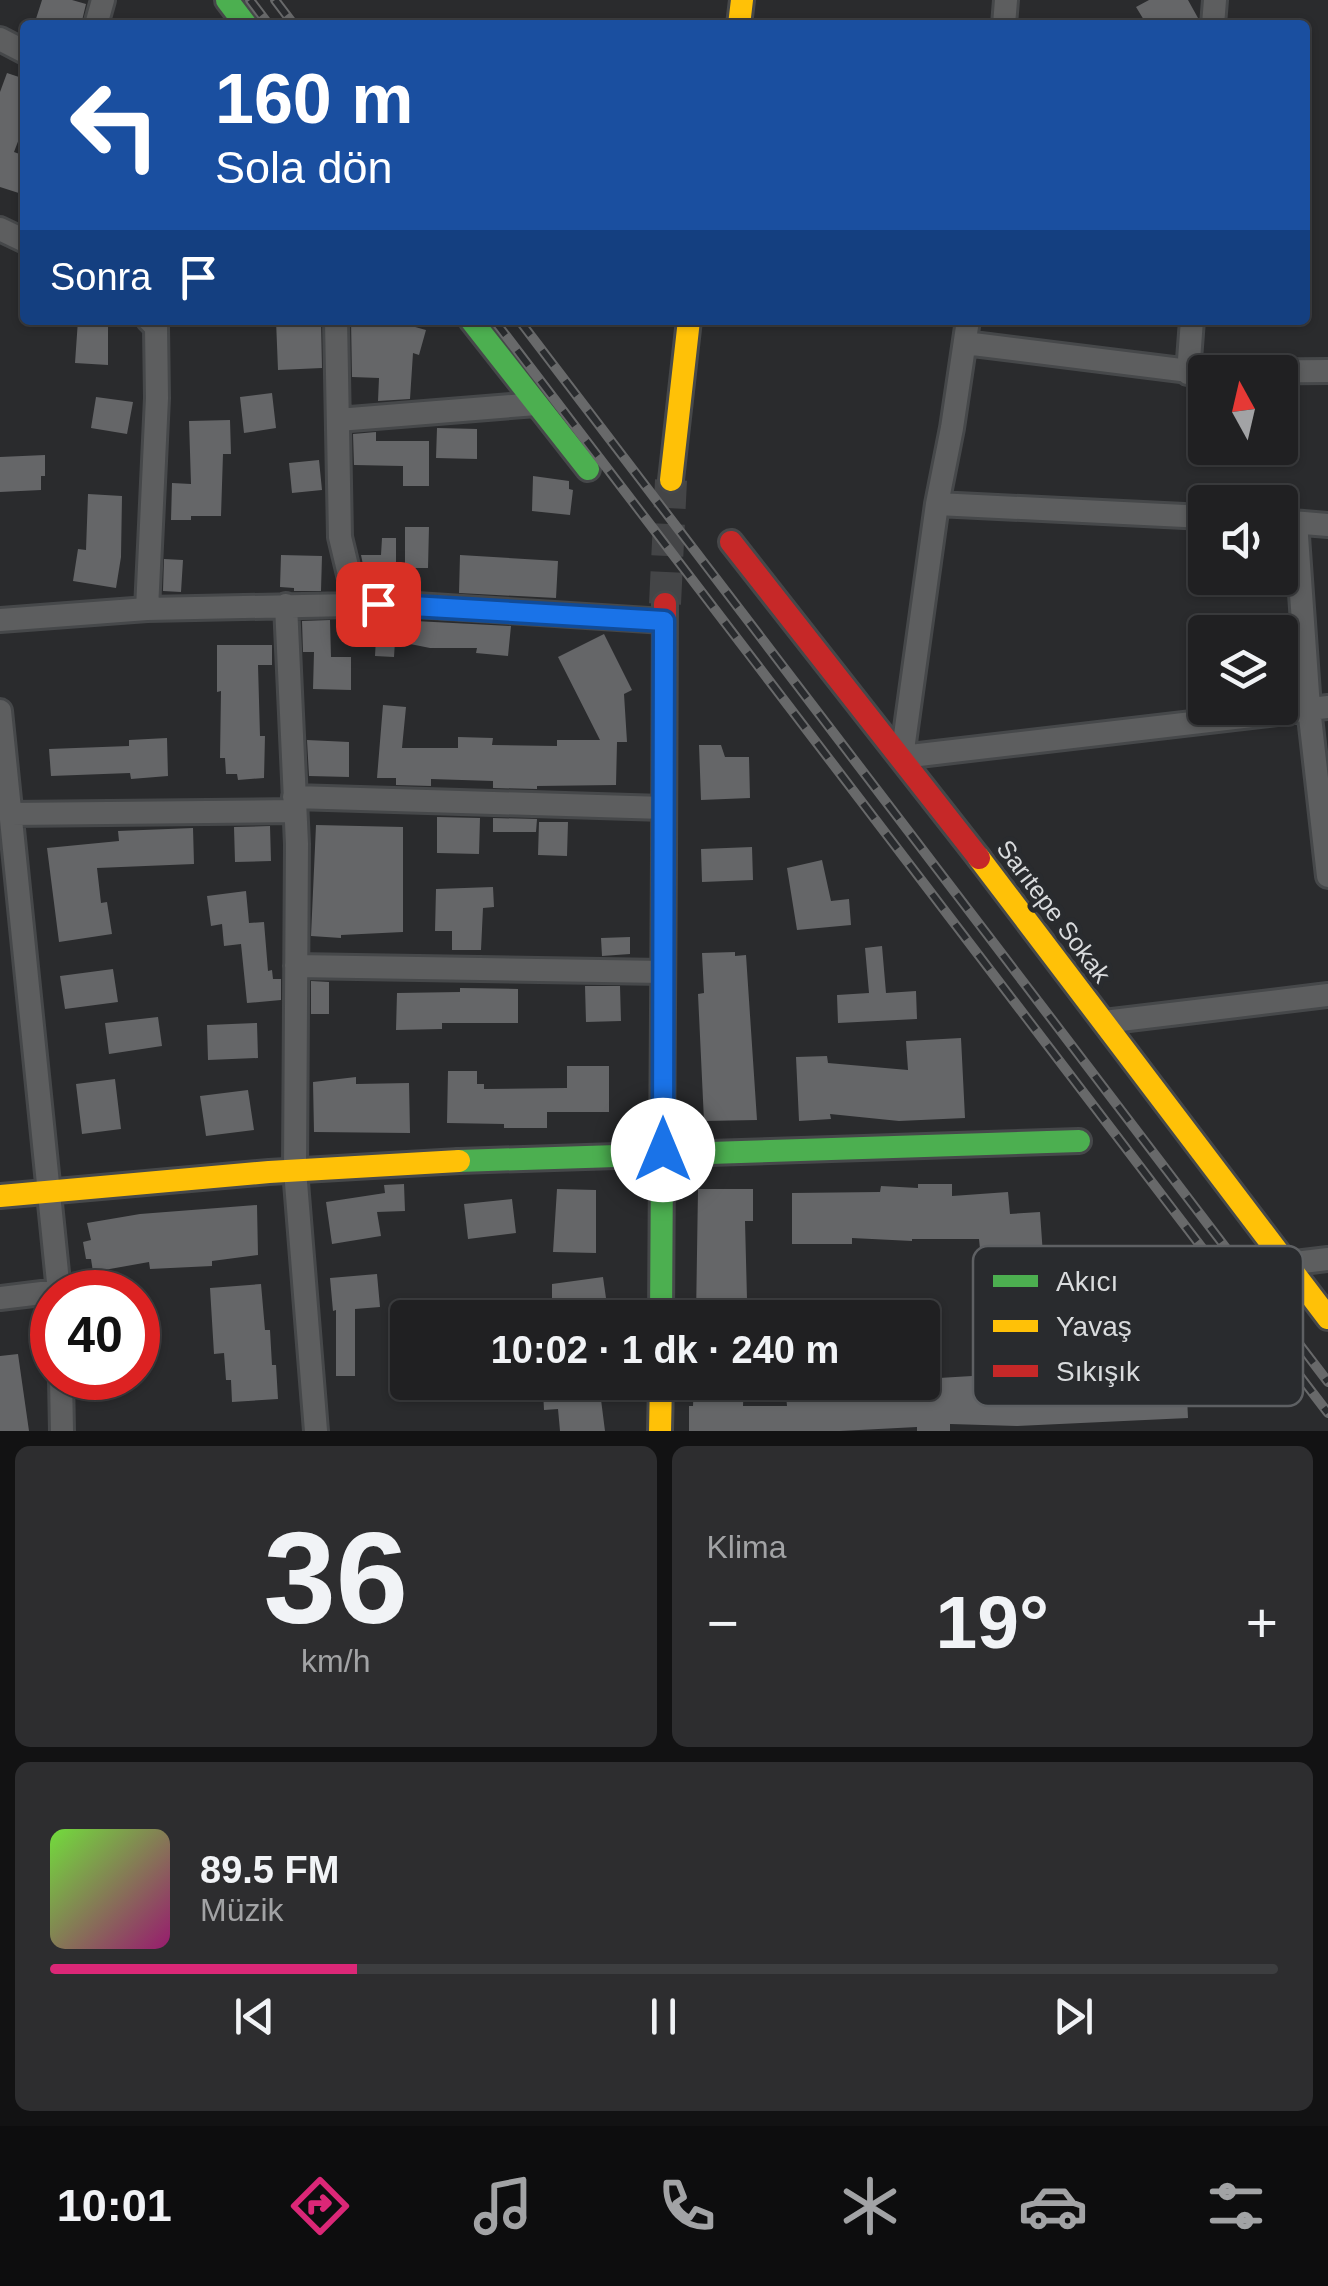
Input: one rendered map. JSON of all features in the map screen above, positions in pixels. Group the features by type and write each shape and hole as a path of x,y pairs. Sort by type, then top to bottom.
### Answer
{"street":[{"path":"227,0 242,20"},
{"path":"147,609 157,398 154,325"},
{"path":"336,325 340,537 356,604"},
{"path":"475,325 588,470"},
{"path":"671,480 687,325"},
{"path":"1192,325 1195,355"},
{"path":"1188,371 966,332 936,504 902,757 1318,708"},
{"path":"1298,372 1328,372"},
{"path":"338,420 536,404"},
{"path":"936,504 1188,517"},
{"path":"1298,523 1328,525"},
{"name":"Sarıtepe Sokak","path":"731,542 902,757 1272,1246"},
{"path":"1298,584 1318,708 1328,876"},
{"path":"2,612 356,604 664,612 661,1300"},
{"path":"286,605 295,804 296,1170 316,1431"},
{"path":"0,712 56,1270"},
{"path":"10,814 295,804 664,808"},
{"path":"296,966 663,972"},
{"path":"1104,1022 1328,995"},
{"path":"0,1196 296,1170 663,1150 1079,1141"},
{"path":"1303,1262 1328,1259"},
{"name":"Sarıtepe Sokak","path":"1303,1286 1328,1318"},
{"path":"0,1298 30,1295"},
{"path":"61,1400 62,1431"},
{"path":"660,1431 661,1400"}],"building":[{"path":"42,0 86,4 82,20 36,20"},
{"path":"1149,0 1188,0 1198,20 1144,20 1136,7"},
{"path":"7,73 20,77 20,136 14,152 20,154 20,193 0,187 0,92"},
{"path":"78,325 108,325 108,365 75,363"},
{"path":"276,325 321,325 322,368 278,370"},
{"path":"351,325 408,325 426,330 419,355 413,353 410,399 378,401 379,378 352,377"},
{"path":"272,393 276,428 244,433 240,397"},
{"path":"96,397 133,402 127,434 91,428"},
{"path":"230,420 231,454 223,454 221,516 171,520 172,483 191,484 189,421"},
{"path":"437,428 477,429 477,459 436,458"},
{"path":"376,432 376,441 429,441 429,486 403,486 403,466 354,465 353,434"},
{"path":"45,455 41,490 0,492 0,457"},
{"path":"319,460 322,490 292,493 289,463"},
{"path":"533,476 569,481 569,489 573,490 570,515 532,511"},
{"path":"88,494 122,496 116,588 73,581 78,549 86,550"},
{"path":"405,527 429,527 428,568 405,568"},
{"path":"382,538 396,538 396,589 367,584 361,555 381,555"},
{"path":"281,555 322,556 321,591 280,587"},
{"path":"460,555 558,561 556,598 459,593"},
{"path":"164,559 183,560 181,592 163,591"},
{"path":"377,619 511,626 508,656 476,653 477,648 430,648 395,641 394,657 375,656"},
{"path":"330,620 331,657 351,657 351,690 313,689 314,652 303,652 302,621"},
{"path":"604,634 632,690 624,694 627,742 617,742 616,785 493,788 493,781 431,779 431,786 396,785 396,778 377,778 383,705 406,707 402,748 458,748 458,737 493,738 492,745 557,746 557,740 600,740 558,657"},
{"path":"217,645 272,645 272,665 258,665 260,736 265,736 264,778 238,780 237,774 226,774 225,758 220,758"},
{"path":"167,738 168,776 51,776 49,749 129,746 129,740"},
{"path":"307,740 349,742 349,777 309,776"},
{"path":"699,745 721,745 725,757 749,757 750,798 701,800"},
{"path":"437,817 480,818 479,854 437,853"},
{"path":"493,818 537,819 536,832 493,832"},
{"path":"539,822 568,822 567,856 538,855"},
{"path":"316,825 403,827 403,932 341,938 311,936"},
{"path":"270,826 271,861 235,862 234,827"},
{"path":"193,828 194,864 97,868 101,903 107,902 112,934 59,942 47,848 119,841 118,831"},
{"path":"752,847 753,880 702,882 701,849"},
{"path":"822,860 831,901 849,899 851,925 797,930 787,868"},
{"path":"493,887 494,907 483,908 481,950 452,950 452,931 435,931 436,889"},
{"path":"246,891 249,923 264,922 268,971 272,970 273,979 281,979 281,1000 247,1003 241,944 224,946 222,924 211,926 207,896"},
{"path":"630,937 630,954 602,956 601,938"},
{"path":"882,946 886,993 916,991 917,1019 838,1023 837,995 869,993 865,948"},
{"path":"735,952 735,956 746,955 757,1120 704,1121 698,994 704,993 702,953"},
{"path":"113,969 118,1002 65,1009 60,976"},
{"path":"311,981 329,982 329,1014 311,1014"},
{"path":"585,986 620,986 621,1021 586,1022"},
{"path":"460,988 518,989 518,1023 442,1023 442,1029 396,1030 397,993 460,992"},
{"path":"158,1017 162,1046 109,1054 105,1023"},
{"path":"257,1023 258,1058 208,1060 207,1025"},
{"path":"961,1038 965,1118 899,1121 830,1114 831,1119 799,1121 796,1057 827,1056 828,1063 908,1070 906,1041"},
{"path":"567,1066 609,1066 609,1112 547,1112 547,1128 447,1123 448,1071 477,1071 477,1084 484,1084 484,1089 567,1088"},
{"path":"356,1077 356,1084 409,1083 410,1133 314,1132 313,1082"},
{"path":"115,1079 121,1129 82,1134 76,1084"},
{"path":"248,1090 254,1130 206,1136 200,1096"},
{"path":"404,1184 405,1211 377,1212 381,1236 332,1244 326,1202 385,1193 384,1185"},
{"path":"918,1184 952,1184 952,1196 1008,1192 1010,1214 1040,1212 1042,1246 980,1246 979,1239 852,1238 852,1244 792,1244 792,1193 880,1192 881,1186 918,1188"},
{"path":"557,1189 596,1190 596,1253 553,1252"},
{"path":"698,1189 753,1189 753,1221 745,1221 747,1299 752,1300 696,1300"},
{"path":"512,1199 516,1233 468,1239 464,1204"},
{"path":"257,1205 258,1255 212,1261 212,1266 150,1269 149,1262 93,1270 83,1242 91,1240 87,1223 140,1214"},
{"path":"377,1274 380,1307 355,1309 355,1376 336,1376 336,1310 333,1311 330,1278"},
{"path":"603,1277 606,1300 552,1300 552,1284"},
{"path":"261,1284 278,1399 232,1402 224,1353 214,1354 210,1288"},
{"path":"18,1354 29,1431 0,1431 0,1356"},
{"path":"973,1364 973,1406 1187,1406 1188,1418 1017,1426 950,1424 950,1431 917,1431 917,1427 689,1431 689,1406 693,1406 693,1400 743,1400 743,1406 787,1406 786,1400 940,1400 940,1378 972,1376"},
{"path":"544,1400 601,1400 605,1431 560,1431 558,1409 544,1410"}],"tunnel":[{"path":"665,604 671,480"}],"railway":[{"path":"250,0 265,20"},
{"path":"275,0 290,20"},
{"path":"498,325 1201,1246"},
{"path":"523,325 1224,1246"},
{"path":"1303,1349 1328,1382"},
{"path":"1303,1380 1328,1413"}],"traffic: fast":[{"path":"227,0 242,20"},
{"path":"475,325 588,469"},
{"path":"661,1300 664,856"},
{"path":"459,1161 1079,1141"}],"traffic: slow":[{"path":"740,20 742,0"},
{"path":"671,480 688,325"},
{"path":"979,858 1273,1246"},
{"path":"0,1196 269,1172 459,1161"},
{"path":"1303,1285 1328,1318"},
{"path":"660,1431 661,1400"}],"traffic: jam":[{"path":"731,542 979,858"},
{"path":"664,856 665,604"}],"route":[{"path":"378,604 664,621 663,1150"}]}
